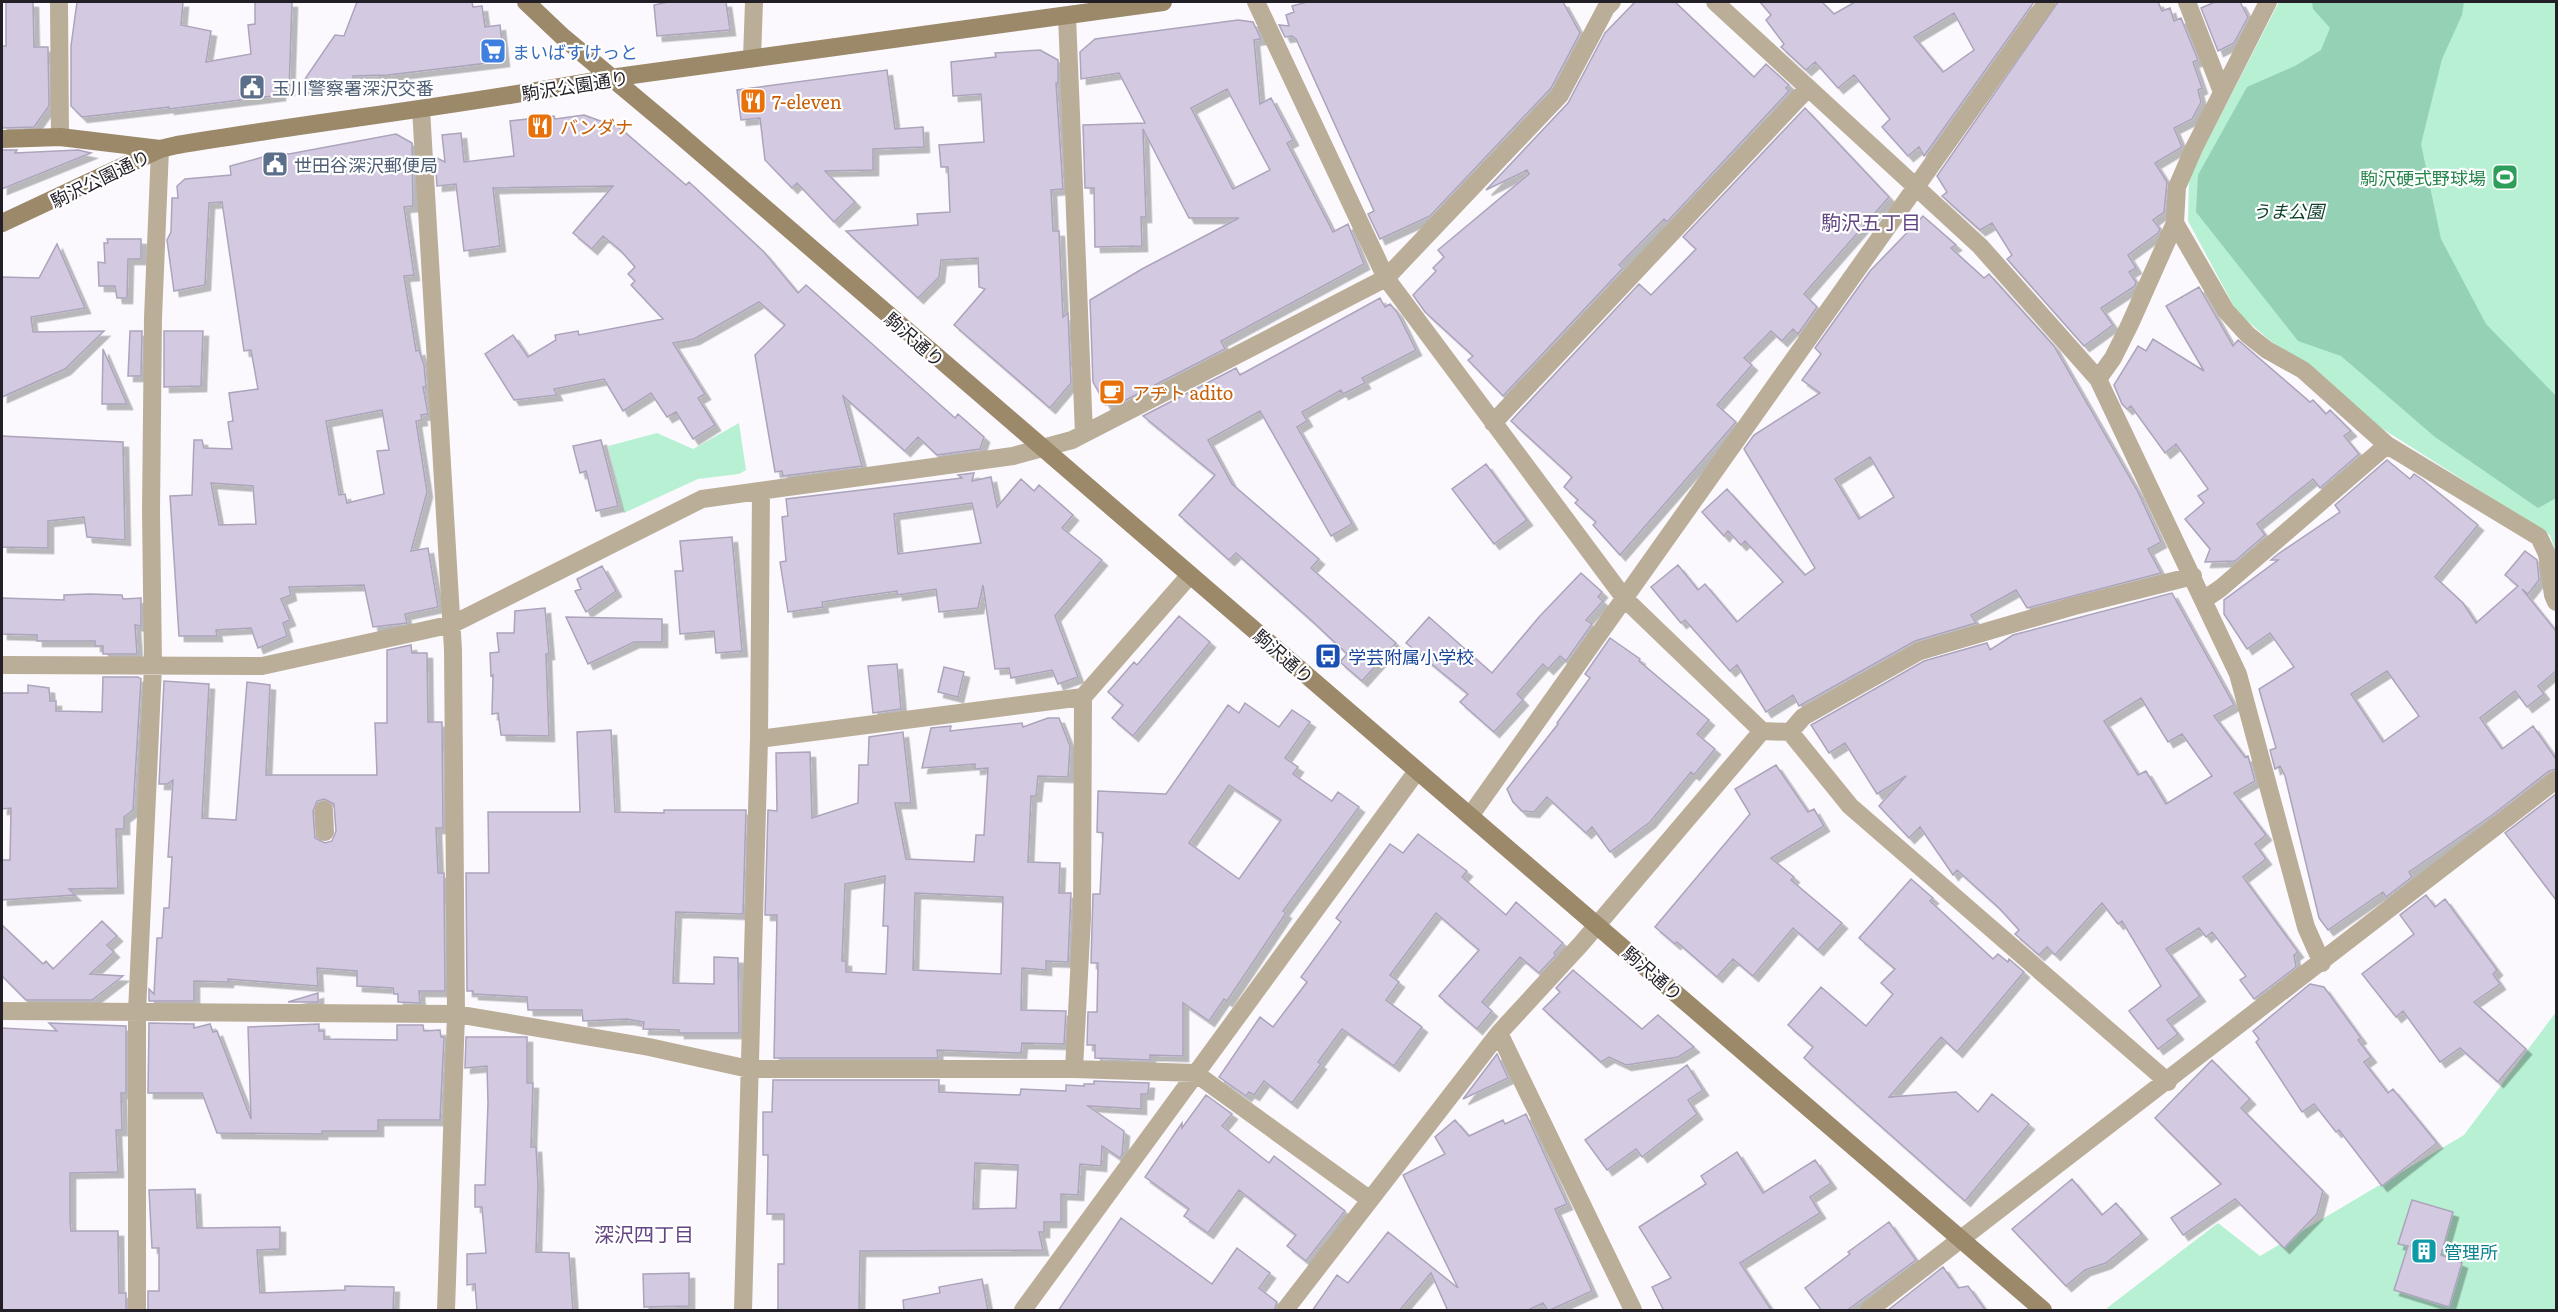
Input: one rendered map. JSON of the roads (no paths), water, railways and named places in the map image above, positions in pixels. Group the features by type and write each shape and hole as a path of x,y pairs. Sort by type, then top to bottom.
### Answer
{"main road":[{"name":"駒沢通り","path":"526,2 610,78 673,129 2043,1311"},
{"name":"駒沢公園通り","path":"2,224 160,148 311,122 421,110 610,78 1163,2"},
{"path":"2,139 60,137 160,148"}],"street":[{"path":"59,2 60,137"},
{"path":"752,58 754,2"},
{"path":"1256,2 1386,278 1625,598 1762,732 1790,732 1803,717 1920,651 2074,606 2193,576"},
{"path":"2,665 262,666 453,624 702,499 1013,456 1084,434 1386,278 1560,95 1606,8 1612,2"},
{"path":"1714,2 1980,246 2098,379 2205,599 2240,679 2306,927 2322,963"},
{"path":"1470,816 1917,188 1983,89 2047,2"},
{"path":"2187,2 2222,92"},
{"path":"2098,379 2113,358 2130,324 2175,223 2177,187 2268,2"},
{"path":"1066,16 1084,434"},
{"path":"1493,423 1808,88"},
{"path":"421,110 453,624 456,1014 446,1311"},
{"path":"137,1311 136,1012 153,666 152,398 160,148"},
{"path":"2175,223 2226,311 2248,335 2267,350 2303,370 2387,445 2539,537 2547,554 2556,602"},
{"path":"2205,599 2221,588 2387,445"},
{"path":"743,1311 759,739 761,491"},
{"path":"1074,1069 1082,918 1083,697 1190,575"},
{"path":"759,739 1083,697"},
{"path":"1285,1311 1499,1033 1597,925 1762,732"},
{"path":"1790,732 1850,806 2168,1082"},
{"path":"1023,1311 1417,771"},
{"path":"1869,1311 2556,780"},
{"path":"324,810 325,832"},
{"path":"2,1011 456,1014 649,1047 749,1069 1074,1069 1195,1073 1369,1199"},
{"path":"1499,1033 1633,1311"}],"place":[{"name":"まいばすけっと","path":"493,51"},
{"name":"玉川警察署深沢交番","path":"252,87"},
{"name":"7-eleven","path":"753,101"},
{"name":"バンダナ","path":"540,126"},
{"name":"世田谷深沢郵便局","path":"275,164"},
{"name":"駒沢硬式野球場","path":"2505,177"},
{"name":"アヂト adito","path":"1112,392"},
{"name":"学芸附属小学校","path":"1328,656"},
{"name":"管理所","path":"2424,1251"}],"district":[{"name":"駒沢五丁目","path":"1871,221"},
{"name":"深沢四丁目","path":"644,1233"}],"park label":[{"name":"うま公園","path":"2288,210"}]}
